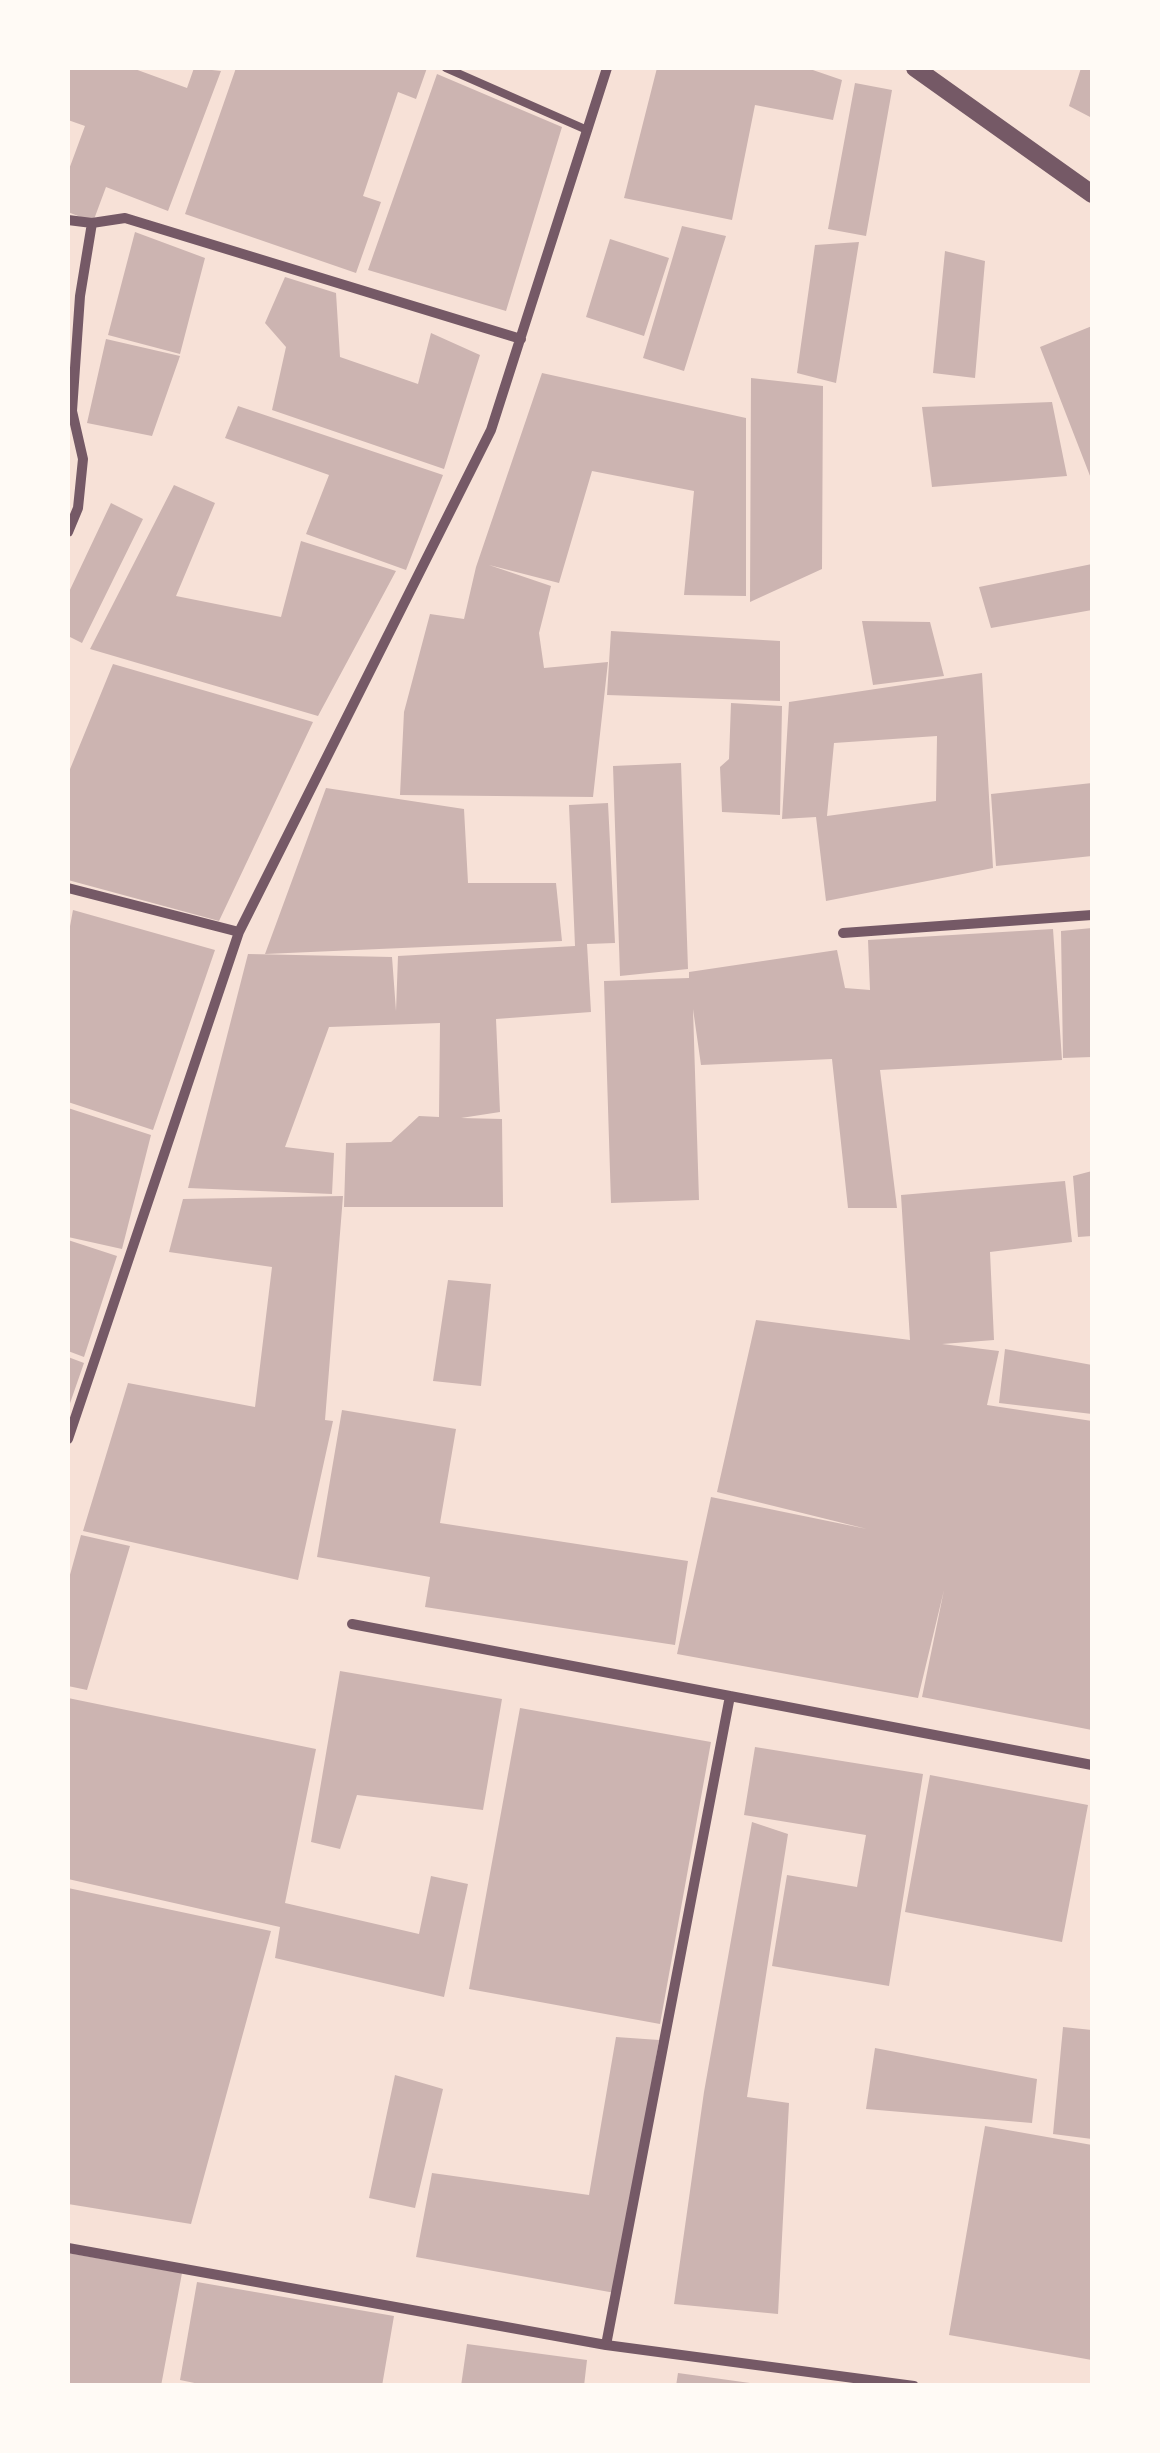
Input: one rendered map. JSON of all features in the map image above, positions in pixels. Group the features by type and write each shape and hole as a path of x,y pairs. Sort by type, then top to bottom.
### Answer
{"street":[{"path":"68,1439 239,932 492,430 607,68"},
{"path":"919,68 1092,194"},
{"path":"68,220 92,223 125,218 521,338"},
{"path":"68,532 78,508 83,459 72,411 80,296 92,223"},
{"path":"68,888 239,932"},
{"path":"843,933 1092,915"},
{"path":"352,1624 1092,1765"},
{"path":"606,2344 730,1696"},
{"path":"68,2248 606,2344 914,2386"}],"lane":[{"path":"446,68 588,130"}],"building":[{"path":"68,68 132,68 187,88 194,68 221,71 168,211 106,187 93,222 68,212 68,172 85,126 68,120"},
{"path":"236,68 427,68 416,99 398,92 363,196 381,202 356,273 185,214"},
{"path":"657,68 807,68 842,80 833,120 755,105 732,220 624,198"},
{"path":"1081,68 1092,68 1092,118 1069,106"},
{"path":"437,74 562,127 506,311 368,270"},
{"path":"855,83 892,90 866,236 828,229"},
{"path":"682,226 726,236 684,371 643,358"},
{"path":"135,232 205,258 180,354 108,335"},
{"path":"610,239 669,258 644,336 586,317"},
{"path":"859,242 836,383 797,373 815,245"},
{"path":"945,251 985,261 975,378 933,373"},
{"path":"285,277 336,293 340,357 418,384 431,333 480,355 444,469 272,410 286,347 265,323"},
{"path":"1092,326 1092,481 1040,347"},
{"path":"106,339 180,356 152,436 87,423"},
{"path":"542,373 746,418 746,596 684,595 694,491 592,471 559,583 489,565 551,586 539,633 544,668 608,662 593,797 400,795 404,712 430,614 464,619 476,567"},
{"path":"751,378 823,386 822,569 750,602"},
{"path":"1052,402 1067,476 932,487 922,407"},
{"path":"238,406 443,475 406,570 306,534 329,475 225,438"},
{"path":"174,485 215,503 176,596 281,617 301,541 396,571 318,716 90,649"},
{"path":"111,503 143,519 82,643 68,636 68,594"},
{"path":"1092,564 1092,610 991,628 979,587"},
{"path":"862,621 930,622 944,676 873,685"},
{"path":"611,631 780,641 780,701 607,695"},
{"path":"113,664 313,722 219,921 68,880 68,774"},
{"path":"982,673 993,868 826,901 816,817 782,819 789,702","holes":["937,736 936,801 827,816 834,743"]},
{"path":"731,703 782,706 780,815 722,812 720,767 729,759"},
{"path":"681,763 688,969 620,976 613,766"},
{"path":"1092,783 1092,856 996,866 991,794"},
{"path":"326,788 464,809 468,883 556,883 562,941 265,954"},
{"path":"608,803 615,943 587,944 591,1012 496,1019 500,1112 461,1118 502,1119 503,1207 344,1207 346,1143 391,1142 419,1116 439,1117 440,1023 329,1027 285,1147 334,1153 332,1194 188,1188 248,954 392,957 396,1011 398,956 575,946 569,805"},
{"path":"73,910 215,950 153,1130 68,1102 68,937"},
{"path":"1092,928 1092,1057 1063,1058 1061,931"},
{"path":"1053,929 1062,1060 880,1070 897,1208 848,1208 832,1059 701,1065 693,1009 699,1200 611,1203 604,981 689,978 689,972 837,950 845,988 870,990 868,940"},
{"path":"68,1108 151,1135 122,1249 68,1237"},
{"path":"1092,1171 1092,1236 1078,1237 1073,1176"},
{"path":"1065,1181 1072,1242 990,1252 994,1340 942,1344 999,1351 987,1405 1092,1421 1092,1730 922,1697 944,1590 918,1698 677,1654 711,1497 867,1529 717,1492 756,1320 910,1340 901,1195"},
{"path":"343,1196 325,1420 333,1421 298,1580 83,1531 128,1383 255,1407 272,1267 169,1252 183,1199"},
{"path":"68,1240 117,1256 84,1357 68,1351"},
{"path":"448,1280 491,1284 481,1386 433,1381"},
{"path":"1005,1349 1092,1365 1092,1414 999,1403"},
{"path":"68,1357 84,1363 68,1409"},
{"path":"342,1410 456,1429 440,1523 688,1561 675,1645 425,1607 430,1577 317,1557"},
{"path":"81,1535 130,1546 87,1690 68,1686 68,1582"},
{"path":"340,1671 502,1699 483,1810 357,1795 340,1849 311,1842"},
{"path":"68,1698 316,1749 285,1903 419,1934 431,1876 468,1884 444,1997 275,1958 280,1927 68,1879"},
{"path":"520,1708 711,1742 660,2024 469,1989"},
{"path":"755,1747 923,1774 889,1986 772,1966 787,1875 857,1887 866,1835 744,1815"},
{"path":"930,1775 1088,1805 1062,1942 905,1912"},
{"path":"752,1822 788,1834 747,2097 789,2103 778,2314 674,2304 704,2092"},
{"path":"68,1888 271,1931 191,2224 68,2204"},
{"path":"1063,2027 1092,2030 1092,2139 1053,2134"},
{"path":"616,2037 659,2040 615,2293 416,2257 432,2173 589,2195"},
{"path":"875,2048 1037,2079 1032,2123 866,2109"},
{"path":"395,2075 443,2089 415,2208 369,2198"},
{"path":"985,2126 1092,2145 1092,2360 949,2335"},
{"path":"68,2253 182,2273 161,2386 68,2386"},
{"path":"197,2282 394,2316 382,2386 209,2386 180,2380"},
{"path":"467,2344 587,2360 584,2386 461,2386"},
{"path":"678,2373 750,2383 750,2386 676,2386"}]}
